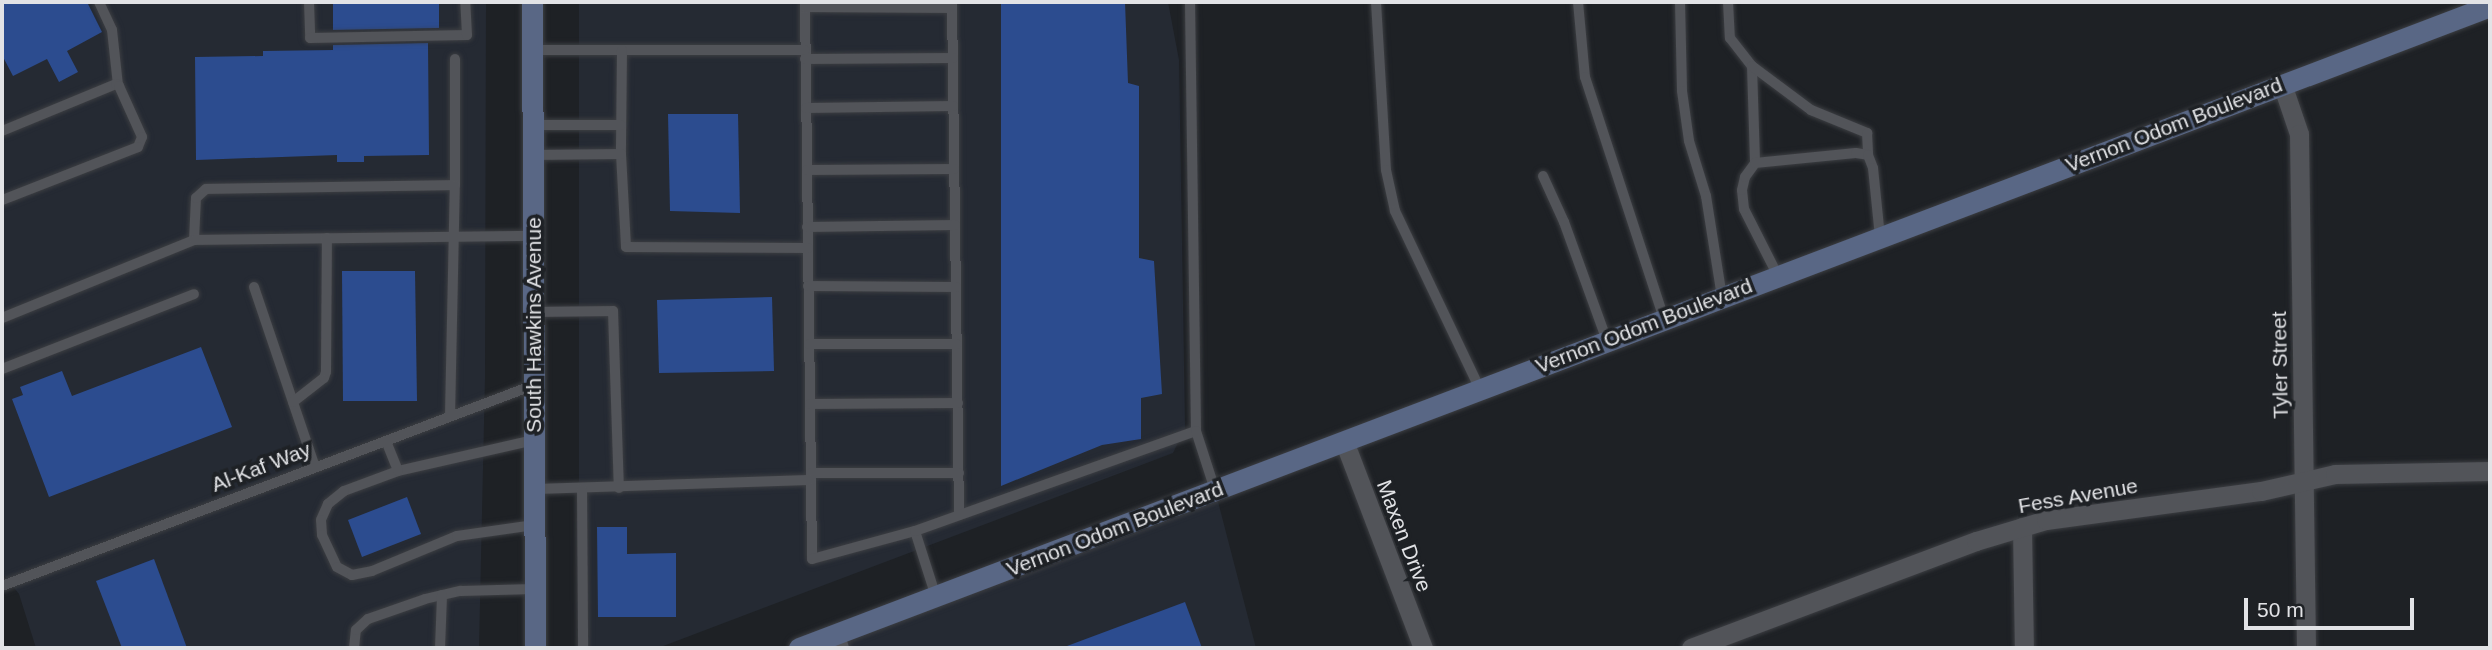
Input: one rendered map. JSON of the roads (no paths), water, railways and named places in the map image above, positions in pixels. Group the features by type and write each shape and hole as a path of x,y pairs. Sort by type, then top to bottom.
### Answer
{"main road":[{"name":"South Hawkins Avenue","path":"532,2 535,648"},
{"name":"Vernon Odom Boulevard","path":"799,648 837,641 936,597 2282,84 2465,8 2490,6"}],"street":[{"name":"Tyler Street","path":"2282,84 2299,134 2306,648"},
{"name":"Maxen Drive","path":"1343,441 1423,648"},
{"name":"Fess Avenue","path":"1691,648 1733,641 2022,527 2046,520 2304,483 2348,473 2490,471"},
{"path":"2022,527 2024,648"}],"lane":[{"path":"2,200 138,147 142,138 118,85 112,30 99,2"},
{"path":"309,2 310,38 467,35 465,2"},
{"path":"1190,2 1196,431 1215,490"},
{"path":"1376,2 1386,170 1395,211 1480,389"},
{"path":"1577,2 1585,77 1664,319"},
{"path":"1680,2 1682,91 1689,141 1706,196 1722,297"},
{"path":"1728,2 1730,38 1752,66 1811,110 1867,133 1880,237"},
{"path":"959,515 952,5 805,4 812,559 915,531 1196,431"},
{"path":"533,50 953,58"},
{"path":"622,50 621,154 626,247 808,248"},
{"path":"450,416 457,237 454,59"},
{"path":"1752,66 1755,163 1745,177 1742,190 1744,209 1778,276"},
{"path":"2,131 118,85"},
{"path":"806,108 953,106"},
{"path":"532,125 621,125"},
{"path":"1755,163 1856,153 1868,155"},
{"path":"532,155 621,154"},
{"path":"807,170 954,169"},
{"path":"1543,176 1564,222 1607,341"},
{"path":"194,240 196,198 206,189 455,185"},
{"path":"807,227 955,225"},
{"path":"2,318 194,240 533,236"},
{"path":"293,402 324,378 326,372 327,238"},
{"path":"808,286 956,287"},
{"path":"254,287 315,467"},
{"path":"2,369 194,294"},
{"path":"533,312 613,311 619,488"},
{"path":"809,344 957,344"},
{"name":"Al-Kaf Way","path":"2,586 534,384"},
{"path":"810,404 958,403"},
{"path":"534,440 398,471 344,491 328,504 321,520 322,535 337,567 352,575 372,571 457,536 534,525"},
{"path":"386,441 398,471"},
{"path":"534,489 619,488 811,477 959,473"},
{"path":"582,489 583,648"},
{"path":"915,531 936,597"},
{"path":"354,648 356,630 368,620 442,595 461,591 535,589"},
{"path":"440,648 442,595"}]}
